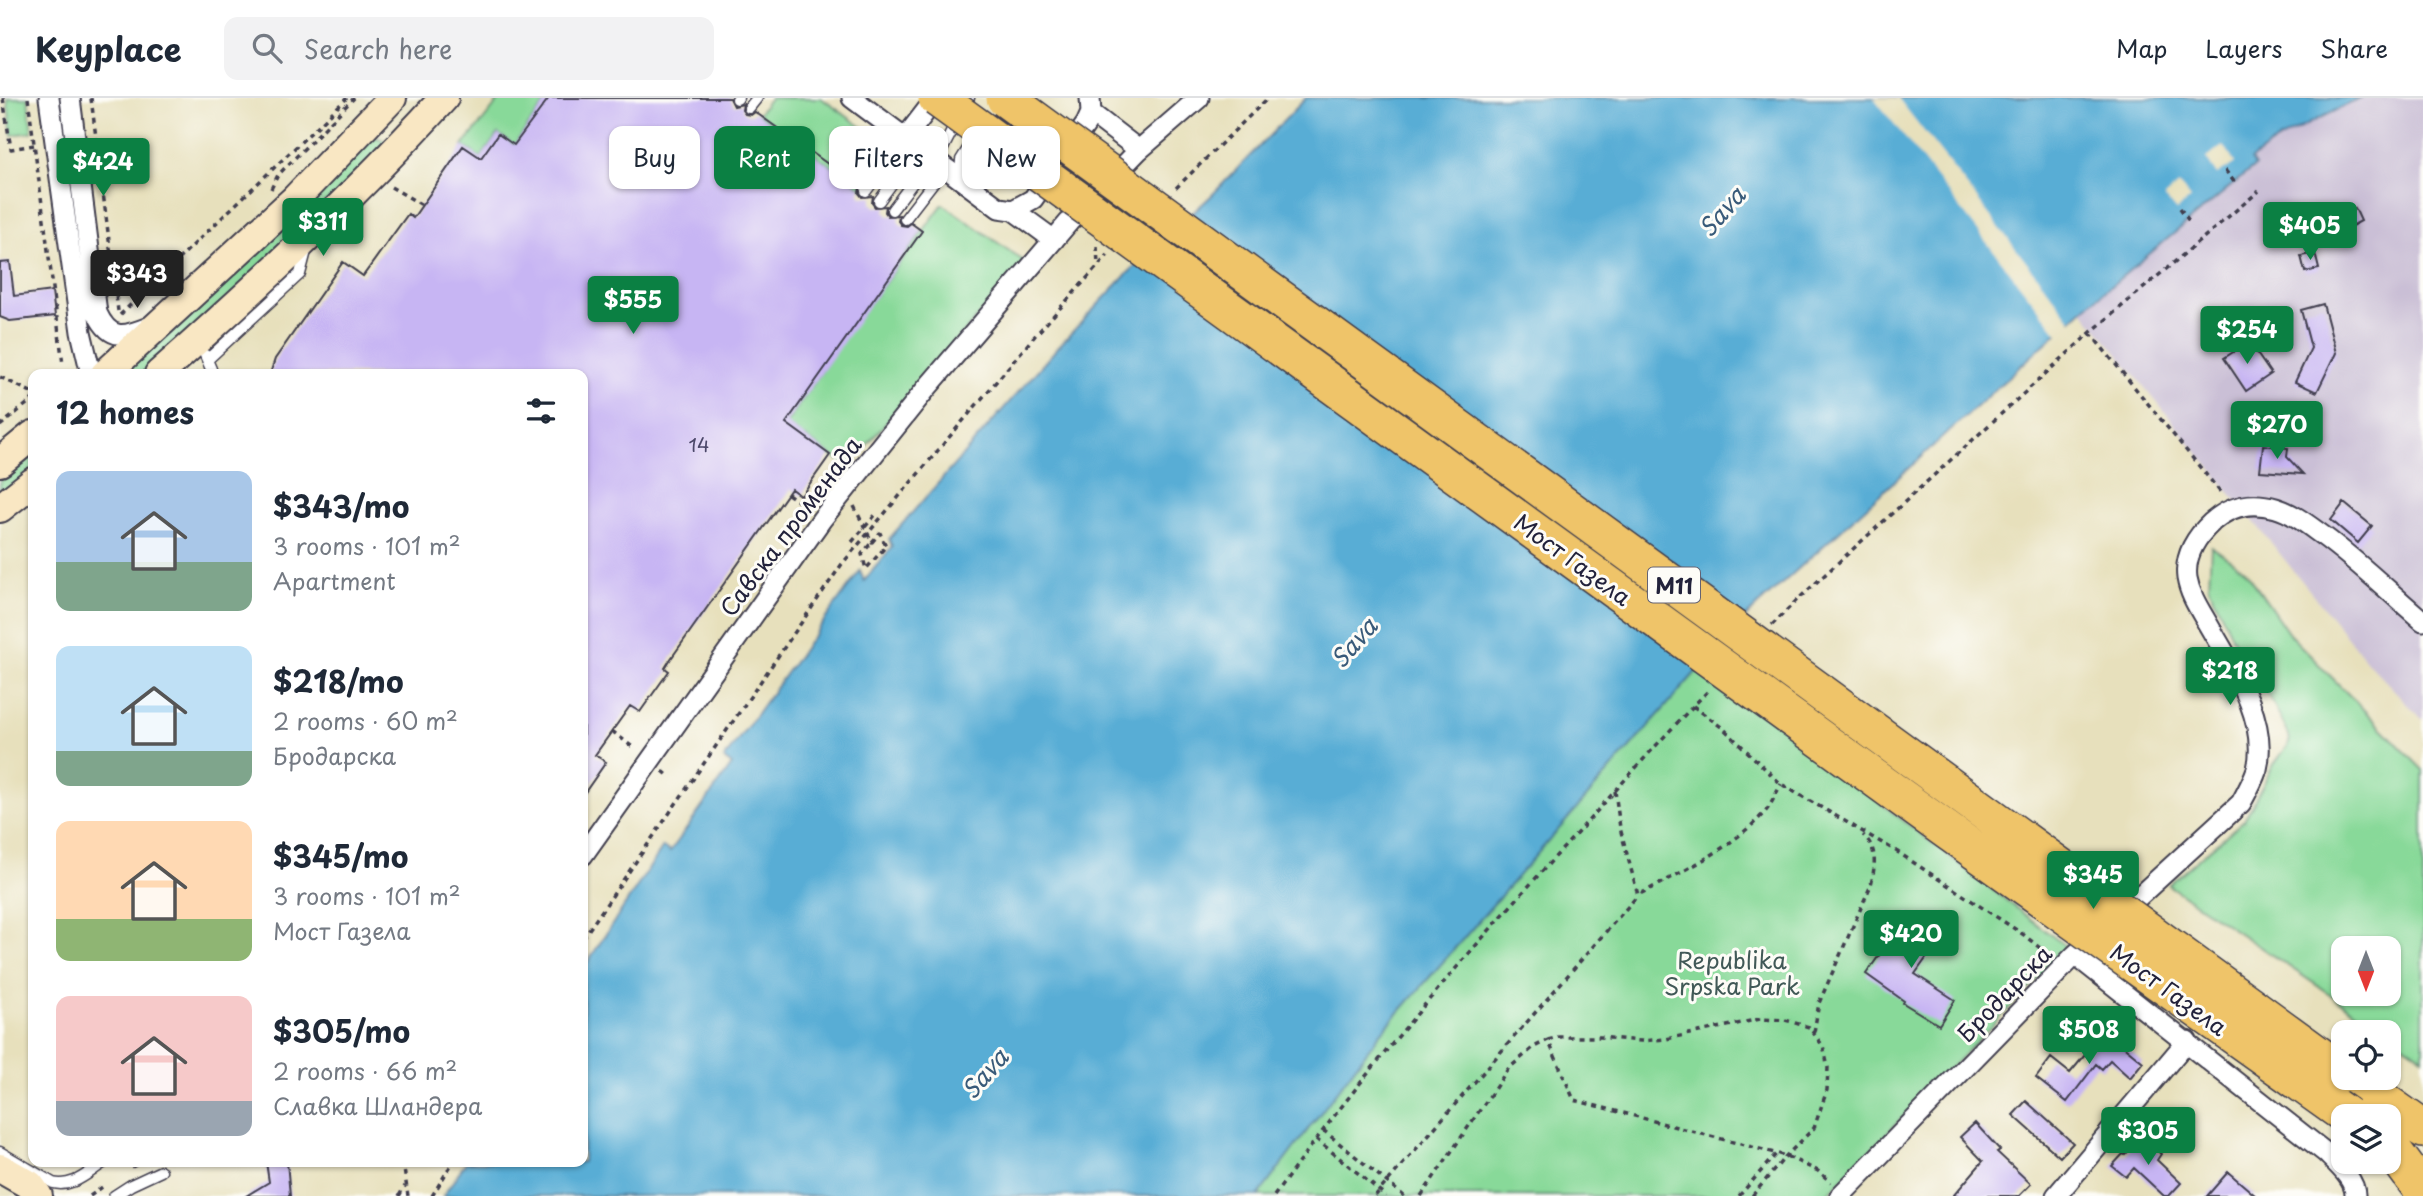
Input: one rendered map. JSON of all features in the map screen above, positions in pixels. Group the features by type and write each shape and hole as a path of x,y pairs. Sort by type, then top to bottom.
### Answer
{"highway":[{"name":"Мост Газела","path":"936,98 1949,832 2331,1105"},
{"name":"Мост Газела","path":"998,106 2331,1064"},
{"name":"M11","path":"2368,1090 2423,1129"},
{"path":"2379,1090 2423,1109"},
{"path":"2401,1155 2423,1171"},
{"path":"2401,1161 2423,1191"}],"main road":[{"path":"110,369 296,199 392,98"},
{"path":"168,369 202,351 379,169 444,98"},
{"path":"0,462 28,439"},
{"path":"0,508 28,486"},
{"path":"0,1168 30,1185 38,1196"}],"street":[{"path":"50,98 84,348 90,369"},
{"path":"70,98 97,313 105,328 114,335 123,335 162,322"},
{"path":"935,126 936,98"},
{"name":"Савска променада","path":"588,848 822,519 926,389 1054,240 1139,150 1199,98"},
{"path":"858,99 892,126"},
{"path":"1013,210 1033,199 1086,124 1090,106 1139,150"},
{"path":"948,169 999,208 1013,210 1054,240"},
{"path":"2234,508 2257,504 2278,508 2303,521 2351,556 2423,621"},
{"name":"Бродарска","path":"1841,1195 2069,961 2241,803 2252,784 2257,767 2259,741 2249,701 2236,669 2190,592 2187,575 2188,558 2193,544 2201,533 2234,508"},
{"path":"2069,961 2187,1041 2326,1153 2341,1167 2355,1188 2354,1196"},
{"path":"2056,1196 2187,1041"}],"lane":[{"path":"749,108 757,98"},
{"path":"948,133 969,98"},
{"path":"948,159 961,160 998,106"},
{"path":"866,191 870,189"},
{"path":"879,201 894,189"},
{"path":"892,210 909,189"},
{"path":"905,219 919,189"},
{"path":"202,351 209,369"},
{"path":"0,1152 53,1183 62,1185 72,1184 98,1167"},
{"path":"114,1196 161,1171"}],"path":[{"path":"3,98 11,149 34,145"},
{"path":"28,98 63,364 84,348"},
{"path":"92,98 118,316 347,98"},
{"path":"269,192 278,175 354,98"},
{"path":"1175,189 1268,98"},
{"path":"2225,170 2235,183"},
{"path":"391,187 422,205"},
{"path":"2180,208 2189,221"},
{"path":"588,931 842,564 1033,338 1108,255"},
{"path":"2090,333 2234,508"},
{"path":"0,377 28,391"},
{"path":"0,426 28,403"},
{"path":"788,494 822,519"},
{"path":"855,507 872,542"},
{"path":"852,542 877,513"},
{"path":"880,533 886,546 866,569 862,554 872,542 880,533"},
{"path":"1693,706 1724,729 1781,784 1896,851 2069,961"},
{"path":"612,731 649,760"},
{"path":"1374,1196 1638,895 1691,867 1742,832 1767,810 1781,784"},
{"path":"1615,791 1620,828 1638,895"},
{"path":"1814,1034 1819,1003 1871,885 1874,870 1873,845 1865,836 1825,810"},
{"path":"1421,1196 1508,1069 1534,1047 1548,1040 1559,1037 1641,1041 1666,1039 1760,1019 1785,1020 1809,1027 1823,1046 1828,1067 1827,1090 1814,1128 1752,1196"},
{"path":"1548,1040 1574,1100 1786,1156 1818,1171 1841,1195"},
{"path":"1323,1130 1404,1196"},
{"path":"1316,1139 1386,1196"},
{"path":"1739,1196 1776,1154"},
{"path":"403,1167 408,1196"},
{"path":"432,1196 449,1167"},
{"path":"399,1196 406,1185"}],"shaded area":[{"path":"2361,98 2423,98 2423,720 2370,665 2082,310 2255,167 2251,161 2270,145"}],"green space":[{"path":"7,98 28,98 32,132 12,135"},
{"path":"501,98 549,98 514,145 498,134 481,158 463,146"},
{"path":"770,98 821,98 861,126 829,126 829,165 815,155 815,126 775,126 758,114"},
{"path":"362,131 399,147 164,369 109,369"},
{"path":"943,204 1025,262 848,467 786,424 845,337"},
{"path":"28,439 28,486 0,508 0,462"},
{"path":"2211,546 2245,570 2289,634 2423,770 2423,1057 2401,1042 2401,1020 2368,1020 2347,1006 2401,1006 2401,936 2331,936 2331,995 2168,885 2244,820 2274,764 2290,743 2289,735 2274,705 2235,643 2209,587"},
{"name":"Republika Srpska Park","path":"1702,665 2068,948 1826,1196 1258,1196 1380,1034"}],"water":[{"name":"Sava","path":"1306,98 2361,98 2290,134 2251,160 2255,166 2082,310 1752,611 1380,1034 1258,1196 443,1196 463,1167 588,1167 588,961 663,847 670,852 732,765 724,759 860,571 864,581 892,547 889,539 1058,347 1126,275 1211,196"}],"pier":[{"path":"1874,98 1898,98 2073,322 2059,335"},
{"path":"2224,146 2235,163 2217,175 2206,158"},
{"path":"2179,185 2191,198 2176,211 2164,197"}],"building":[{"path":"549,98 730,98 734,106 743,104 742,110 745,114 751,115 755,112 775,126 714,126 714,189 815,189 815,155 829,165 829,189 860,189 862,197 873,196 872,203 875,207 886,206 885,212 888,216 899,215 898,221 901,225 907,226 911,223 922,231 786,423 830,455 801,496 791,489 670,660 665,668 669,671 640,712 630,706 595,755 606,762 588,788 588,369 272,369 275,359 343,262 363,276 408,214 413,218 463,146 481,158 498,134 514,145"},
{"path":"2355,208 2361,221 2346,229 2340,216"},
{"path":"2315,253 2319,269 2305,272 2301,256"},
{"path":"10,262 14,296 52,291 55,316 10,321 0,317 0,263"},
{"path":"2323,304 2336,353 2317,392 2295,382 2311,348 2301,310"},
{"path":"2249,342 2271,374 2246,391 2224,358"},
{"path":"2263,445 2288,448 2287,457 2303,474 2260,471"},
{"path":"2344,503 2372,526 2358,543 2331,520"},
{"path":"1909,913 1942,936 1915,974 1955,1000 1939,1025 1903,1003 1904,1001 1866,974"},
{"path":"2105,1031 2143,1062 2130,1078 2110,1060 2102,1069 2096,1064 2067,1102 2036,1078 2051,1058 2070,1073"},
{"path":"2026,1101 2073,1143 2060,1157 2013,1115"},
{"path":"1975,1123 2000,1150 1997,1152 2031,1184 2019,1196 1953,1196 1983,1161 1960,1137"},
{"path":"2141,1137 2161,1154 2157,1160 2181,1183 2169,1196 2164,1196 2134,1168 2126,1177 2112,1166"},
{"path":"267,1167 287,1167 290,1196 246,1196 269,1182"},
{"path":"2228,1172 2256,1196 2207,1196"}]}
